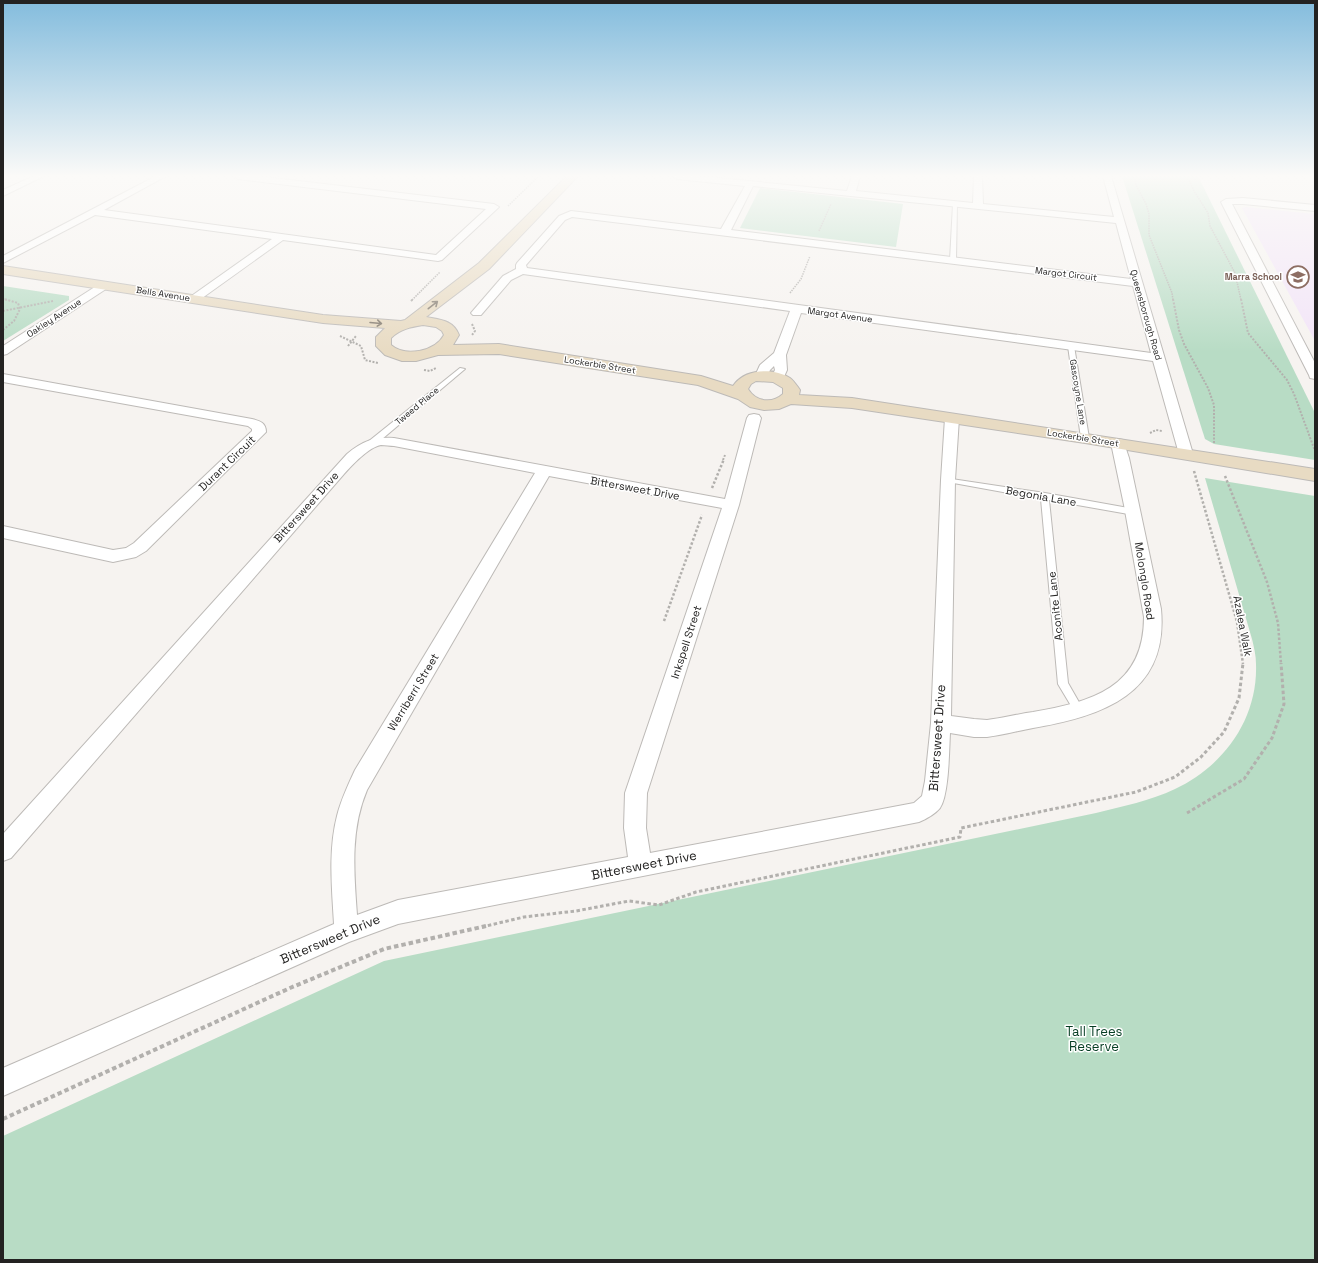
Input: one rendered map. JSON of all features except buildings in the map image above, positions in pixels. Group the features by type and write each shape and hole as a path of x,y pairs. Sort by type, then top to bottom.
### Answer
{"street":[{"path":"3,260 51,235"},
{"path":"266,235 438,258 463,235"},
{"path":"368,341 382,342 391,330 405,324 489,261 514,235"},
{"name":"Margot Circuit","path":"522,270 521,265 547,235"},
{"name":"Margot Circuit","path":"747,235 1137,283"},
{"name":"Queensborough Road","path":"1124,235 1186,454"},
{"path":"1243,235 1315,375"},
{"path":"194,299 281,237"},
{"name":"Bells Avenue","path":"3,270 323,319"},
{"path":"477,313 507,278 522,270"},
{"name":"Margot Avenue","path":"522,270 1158,358"},
{"name":"Oakley Avenue","path":"3,351 105,285"},
{"path":"439,357 450,340 452,334 447,327 455,288"},
{"path":"783,392 780,355 797,309"},
{"path":"323,319 405,324 434,322 499,349"},
{"path":"323,319 392,353 406,356 423,355 439,357 499,349"},
{"name":"Lockerbie Street","path":"499,349 701,381 751,394"},
{"path":"751,394 764,368 780,355"},
{"name":"Durant Circuit","path":"3,378 252,423 259,427 259,432 140,547 130,553 113,556 3,532"},
{"path":"751,394 783,392"},
{"path":"751,394 767,405 783,392"},
{"name":"Lockerbie Street","path":"783,392 1118,443 1315,475"},
{"name":"Inkspell Street","path":"641,866 635,828 636,793 731,506 751,394"},
{"name":"Bittersweet Drive","path":"3,1082 346,931 398,912 919,812 932,801 936,781 941,722 948,480 952,418"},
{"name":"Bittersweet Drive","path":"3,850 332,478 357,454 372,443 381,441 394,442 731,506"},
{"name":"Molonglo Road","path":"941,722 974,728 1001,727 1079,711 1099,704 1119,693 1134,679 1148,653 1152,633 1151,606 1134,512 1118,443"},
{"name":"Werriberri Street","path":"346,931 343,866 346,828 351,804 362,777 544,471"}],"lane":[{"path":"953,260 954,235"},
{"name":"Gascoyne Lane","path":"1071,346 1085,438"},
{"name":"Tweed Place","path":"372,443 462,368"},
{"name":"Begonia Lane","path":"948,480 1134,512"},
{"name":"Aconite Lane","path":"1045,496 1063,684 1079,711"}],"path":[{"path":"779,306 801,279 817,235"},
{"path":"1149,235 1172,292 1179,330 1184,344 1208,388 1214,405 1214,441 1219,460 1266,582 1276,617 1284,704 1272,738 1244,779 1187,813"},
{"path":"1214,235 1235,273 1248,333 1287,380 1294,394 1315,451"},
{"path":"3,299 18,303 20,308"},
{"path":"3,311 56,300"},
{"path":"3,330 14,321 20,308"},
{"path":"340,336 368,341"},
{"path":"348,346 368,341"},
{"path":"368,341 361,346 365,360 380,363"},
{"path":"418,369 430,372 439,357"},
{"name":"Azalea Walk","path":"3,1119 290,988 384,948 524,917 576,911 629,901 659,904 696,892 960,837 961,828 1136,792 1175,776 1200,757 1224,732 1239,698 1243,666 1235,615 1193,466 1186,454"}],"shaded area":[{"name":"Marra School","path":"1257,235 1315,235 1315,341"}],"green space":[{"path":"797,235 898,235 896,247"},
{"path":"1141,235 1227,235 1315,413 1315,460 1214,444 1205,439"},
{"path":"3,286 69,296 69,300 3,341"},
{"name":"Tall Trees Reserve","path":"1205,478 1315,496 1315,1260 3,1260 3,1136 384,961 1096,813 1156,797 1193,779 1209,768 1223,754 1235,738 1244,722 1251,704 1255,684 1256,664 1252,639"}],"place":[{"name":"Marra School","path":"1298,277"}]}
